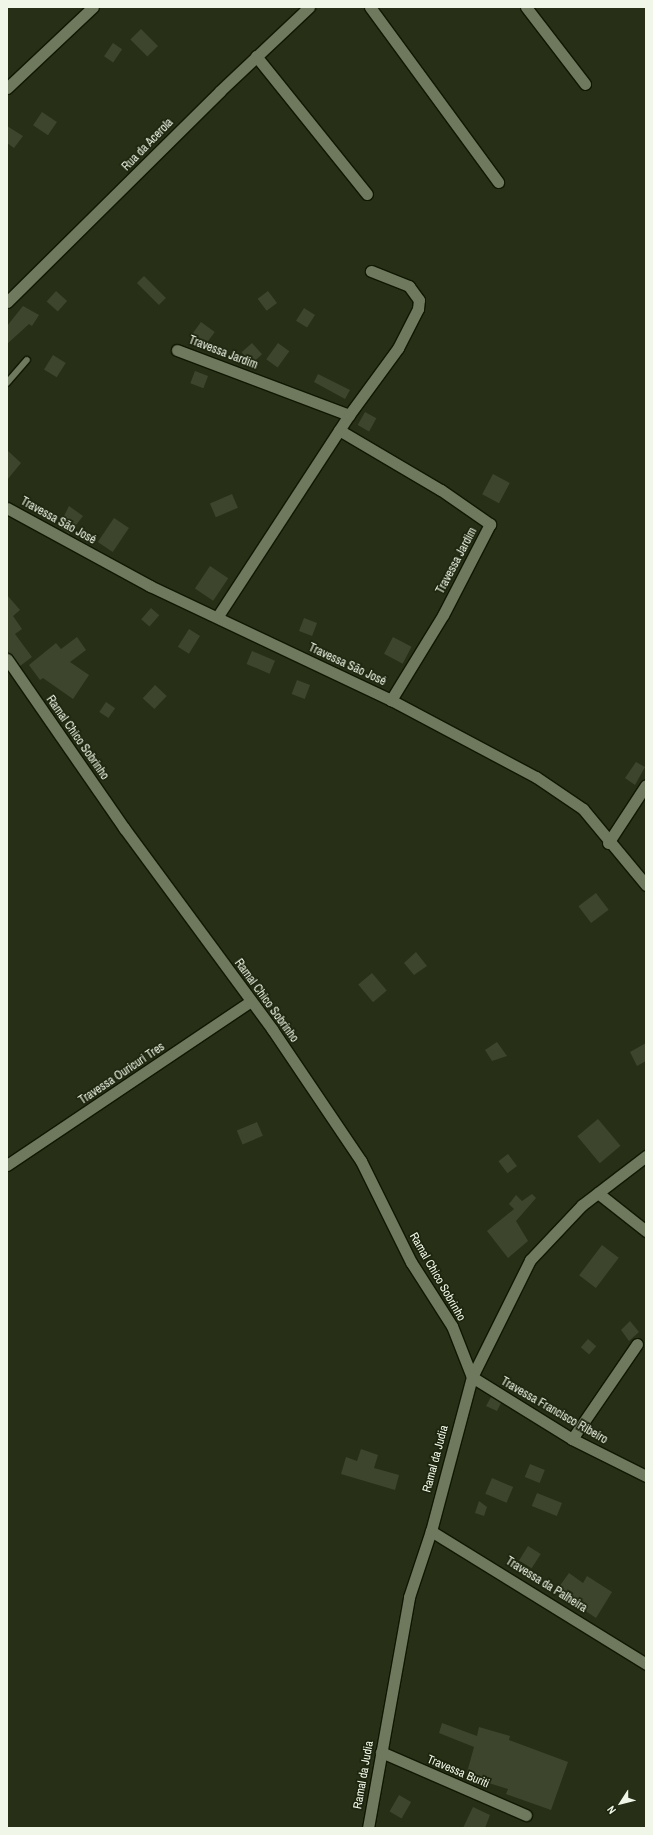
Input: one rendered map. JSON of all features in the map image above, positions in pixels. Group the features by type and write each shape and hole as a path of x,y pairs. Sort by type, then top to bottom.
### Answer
{"street":[{"path":"7,88 93,7"},
{"name":"Rua da Acerola","path":"7,302 256,56 309,7"},
{"path":"370,7 498,182"},
{"path":"526,7 584,84"},
{"path":"256,56 367,194"},
{"path":"218,616 349,415 398,348 418,309 419,300 409,286 372,272"},
{"name":"Travessa Jardim","path":"177,350 349,415"},
{"name":"Travessa Jardim","path":"339,430 441,490 490,524 443,615 391,700"},
{"name":"Travessa São José","path":"7,508 150,586 218,616 391,700 568,796 583,809 608,843 646,885"},
{"name":"Ramal Chico Sobrinho","path":"7,659 251,1001 361,1161 411,1262 452,1326 472,1377"},
{"path":"608,843 646,785"},
{"name":"Travessa Ouricuri Tres","path":"7,1165 251,1001"},
{"name":"Ramal da Judia","path":"368,1828 380,1752 409,1597 431,1531 472,1377 530,1260 558,1227 598,1193 646,1156"},
{"path":"598,1193 646,1231"},
{"path":"572,1439 637,1344"},
{"name":"Travessa Francisco Ribeiro","path":"472,1377 572,1439 646,1476"},
{"name":"Travessa da Palheira","path":"431,1531 646,1664"},
{"name":"Travessa Buriti","path":"380,1752 526,1815"}],"lane":[{"path":"7,383 27,360"}],"building":[{"path":"141,29 158,46 147,57 130,40"},
{"path":"113,43 122,49 113,62 104,56"},
{"path":"42,112 57,122 48,135 33,125"},
{"path":"7,126 23,136 14,148 7,143"},
{"path":"144,276 166,298 159,305 137,283"},
{"path":"56,291 67,301 58,311 47,301"},
{"path":"268,291 277,303 267,311 258,299"},
{"path":"23,306 39,315 32,326 29,324 7,344 7,326"},
{"path":"304,308 315,315 307,328 296,321"},
{"path":"201,322 215,332 207,343 193,333"},
{"path":"252,343 262,354 252,364 242,352"},
{"path":"278,343 289,351 278,367 266,359"},
{"path":"53,355 66,363 57,377 44,369"},
{"path":"195,371 208,376 203,388 190,383"},
{"path":"318,374 350,390 345,399 314,382"},
{"path":"365,412 376,418 369,431 358,425"},
{"path":"7,450 21,463 7,480"},
{"path":"493,474 510,483 499,503 482,494"},
{"path":"232,494 238,508 216,517 210,503"},
{"path":"69,506 83,516 69,534 59,526"},
{"path":"114,518 129,528 113,552 98,542"},
{"path":"210,566 228,578 213,601 195,588"},
{"path":"7,595 20,610 13,616 22,629 15,634 32,657 20,666 7,650"},
{"path":"151,608 159,615 149,627 141,619"},
{"path":"304,618 317,623 312,636 299,631"},
{"path":"189,629 200,636 189,654 178,647"},
{"path":"77,637 86,650 70,662 89,675 73,699 43,678 40,680 29,665 56,643 61,649"},
{"path":"393,637 412,647 403,664 384,654"},
{"path":"252,651 275,661 270,674 247,664"},
{"path":"297,680 310,685 305,699 292,694"},
{"path":"155,685 167,696 154,709 143,698"},
{"path":"106,702 115,708 108,718 99,712"},
{"path":"636,762 645,767 635,785 625,778"},
{"path":"596,893 609,910 591,923 578,906"},
{"path":"416,952 427,966 414,975 404,963"},
{"path":"372,973 387,991 373,1002 358,985"},
{"path":"497,1042 507,1056 492,1061 485,1050"},
{"path":"646,1043 646,1061 637,1066 630,1052"},
{"path":"598,1119 620,1146 600,1163 577,1136"},
{"path":"257,1122 263,1136 243,1144 237,1131"},
{"path":"508,1154 517,1166 507,1173 498,1161"},
{"path":"532,1194 536,1198 516,1221 528,1241 508,1258 487,1231 514,1209 509,1204 516,1195 522,1201"},
{"path":"602,1245 619,1258 596,1288 579,1275"},
{"path":"630,1321 639,1332 629,1341 621,1330"},
{"path":"588,1339 596,1346 589,1355 581,1347"},
{"path":"491,1397 501,1403 497,1411 486,1406"},
{"path":"361,1449 378,1455 374,1468 399,1475 395,1490 341,1474 346,1457 357,1461"},
{"path":"530,1464 545,1470 540,1483 525,1477"},
{"path":"492,1478 513,1487 507,1503 485,1494"},
{"path":"537,1493 562,1503 557,1516 532,1506"},
{"path":"479,1501 487,1507 484,1516 475,1513"},
{"path":"528,1546 541,1554 532,1568 519,1560"},
{"path":"569,1573 583,1583 587,1576 612,1592 596,1618 556,1591"},
{"path":"442,1723 477,1736 479,1727 510,1736 509,1740 568,1762 551,1810 506,1794 508,1789 466,1776 474,1747 439,1733"},
{"path":"399,1795 411,1802 402,1818 390,1811"},
{"path":"473,1807 490,1815 485,1828 463,1828"}]}
